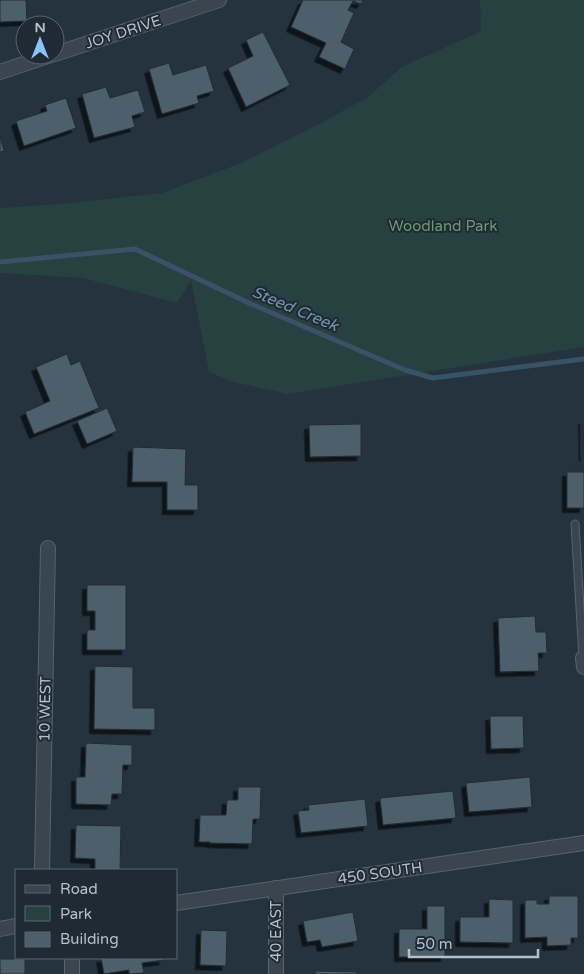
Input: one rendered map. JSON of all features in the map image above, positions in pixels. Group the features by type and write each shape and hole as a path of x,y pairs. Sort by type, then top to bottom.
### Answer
{"street":[{"name":"JOY DRIVE","path":"65,51 219,0"},
{"path":"0,72 21,65"},
{"name":"10 WEST","path":"42,869 48,548"},
{"name":"450 SOUTH","path":"178,903 584,843"},
{"name":"40 EAST","path":"276,888 276,974"},
{"path":"0,929 15,926"},
{"path":"72,959 72,974"}],"lane":[{"path":"575,524 584,662"}],"green space":[{"name":"Woodland Park","path":"480,0 584,0 584,347 287,394 233,382 209,372 191,280 177,303 83,278 0,273 0,208 61,204 162,193 241,163 368,97 402,67 481,31"}],"building":[{"path":"0,0 26,0 27,15 15,15 15,21 0,22"},
{"path":"303,0 363,0 361,4 353,1 348,10 354,13 341,42 354,49 345,69 319,57 326,43 291,27"},
{"path":"263,32 290,85 246,107 228,68 253,56 246,40"},
{"path":"169,63 173,75 206,65 214,91 197,96 199,103 162,114 149,69"},
{"path":"106,87 110,98 138,90 145,112 132,116 135,127 94,138 82,94"},
{"path":"66,98 76,128 24,146 16,121 47,111 45,105"},
{"path":"0,136 4,151 0,152"},
{"path":"67,354 71,365 80,361 99,408 34,434 25,412 50,401 36,367"},
{"path":"107,408 117,431 87,444 77,421"},
{"path":"583,420 584,420 584,457"},
{"path":"361,424 361,456 310,457 309,425"},
{"path":"133,447 186,449 185,485 198,485 198,510 167,510 167,482 132,482"},
{"path":"567,472 584,472 584,508 567,508"},
{"path":"87,585 126,585 126,650 87,650 87,630 95,630 95,611 87,611"},
{"path":"535,616 536,632 546,632 547,653 538,653 539,671 500,672 498,618"},
{"path":"95,666 133,667 133,708 155,708 155,730 94,729"},
{"path":"490,716 523,716 524,748 491,749"},
{"path":"86,743 132,745 132,765 123,765 122,794 112,794 111,805 76,804 76,777 85,777"},
{"path":"530,777 532,807 469,812 466,783"},
{"path":"238,787 261,787 260,819 253,819 252,844 199,842 200,815 226,815 227,800 238,800"},
{"path":"453,791 456,818 383,825 380,798"},
{"path":"365,799 368,826 301,833 298,811 309,810 308,805"},
{"path":"76,825 121,826 120,869 95,869 95,859 75,858"},
{"path":"549,896 578,896 578,938 571,938 571,945 547,946 547,937 525,938 525,900 537,900 537,904 549,904"},
{"path":"489,899 513,900 513,943 460,942 460,917 489,917"},
{"path":"427,906 445,906 445,957 399,957 399,929 427,929"},
{"path":"353,912 358,941 322,947 320,940 307,942 303,921"},
{"path":"201,930 227,931 226,966 200,965"},
{"path":"0,959 25,959 25,974 0,974"},
{"path":"101,959 164,960 142,963 144,973 129,974 129,970 104,974"},
{"path":"316,971 357,972 357,974 315,974"}],"waterway":[{"name":"Steed Creek","path":"0,262 135,249 249,303 405,370 433,378 584,359"}]}
